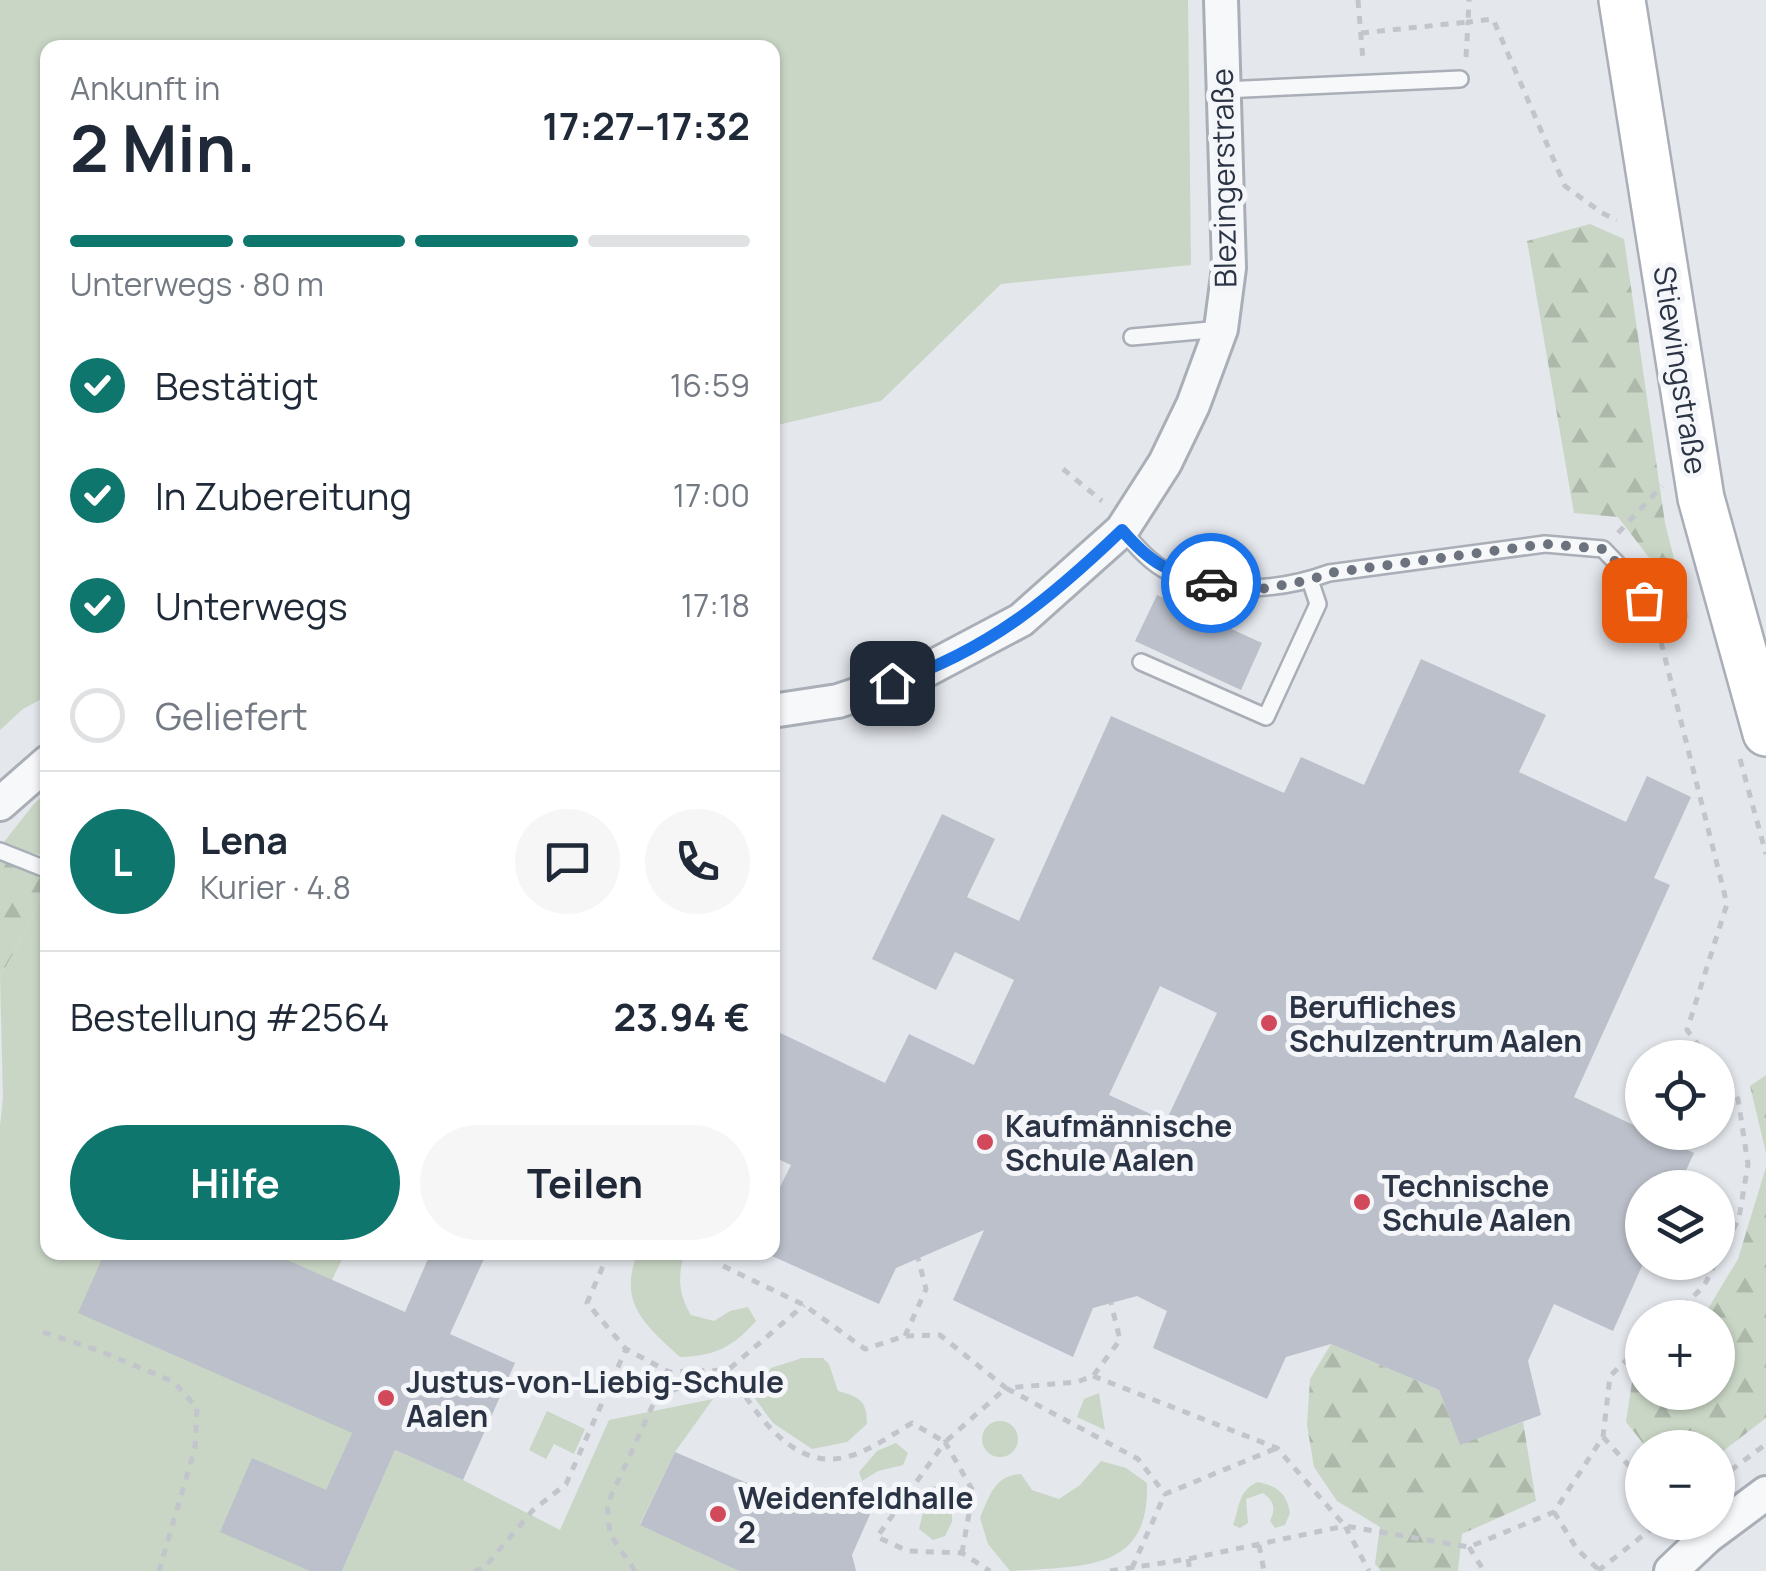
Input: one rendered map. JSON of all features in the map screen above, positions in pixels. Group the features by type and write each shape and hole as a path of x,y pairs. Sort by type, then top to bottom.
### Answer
{"main road":[{"name":"Stiewingstraße","path":"1622,0 1701,498 1766,733"}],"street":[{"name":"Blezingerstraße","path":"780,710 838,702 919,674 1021,620 1071,579 1125,526 1166,463 1193,405 1221,328 1229,268 1220,0"},
{"path":"0,804 40,769"},
{"path":"1671,1571 1706,1537 1766,1493"}],"lane":[{"path":"1223,90 1460,79"},
{"path":"1132,337 1221,328"},
{"path":"1125,526 1137,548 1166,571 1250,591 1329,573 1545,544 1603,549 1634,581 1655,620"},
{"path":"1141,662 1266,718 1318,604 1310,580"},
{"path":"0,851 40,867"}],"path":[{"path":"1358,0 1364,83"},
{"path":"1460,79 1466,64 1469,0"},
{"path":"1361,33 1493,19 1566,186 1618,220"},
{"path":"1063,469 1125,526"},
{"path":"1603,549 1667,480"},
{"path":"1655,620 1728,904 1687,1030 1694,1040"},
{"path":"1735,1095 1748,1164 1735,1226"},
{"path":"905,1336 926,1289 918,1258"},
{"path":"605,1260 587,1302 626,1349 669,1372 728,1370"},
{"path":"719,1260 804,1306 865,1349 905,1336 940,1335 1006,1388 1138,1459 1165,1494"},
{"path":"1690,1300 1707,1280"},
{"path":"990,1571 962,1553 908,1551 878,1537 946,1442 1006,1388 1077,1382 1094,1376 1120,1340 1111,1303"},
{"path":"636,1571 610,1534 608,1504 657,1396 728,1370 804,1306"},
{"path":"43,1332 174,1382 197,1408 195,1448 159,1571"},
{"path":"480,1570 532,1511 566,1484 626,1349"},
{"path":"1110,1571 1345,1526 1469,1547 1554,1512 1603,1436 1610,1376 1625,1361"},
{"path":"728,1370 765,1426 808,1456 848,1457 912,1424 946,1442 973,1491 962,1553"},
{"path":"1094,1376 1277,1448 1345,1526 1369,1571"},
{"path":"1603,1436 1625,1461"},
{"path":"1735,1467 1766,1444"},
{"path":"1132,1568 1165,1494 1277,1448"},
{"path":"1554,1512 1577,1548 1599,1571 1638,1540"},
{"path":"1259,1544 1264,1571"},
{"path":"1469,1547 1484,1571"},
{"path":"1188,1559 1190,1571"}],"green space":[{"path":"0,0 1188,0 1191,265 1001,284 881,401 780,424 780,40 40,40 40,700 0,730"},
{"path":"1590,224 1624,239 1665,523 1689,618 1671,620 1657,568 1618,517 1574,513 1527,241"},
{"path":"40,798 40,855 0,847"},
{"path":"0,853 40,867 40,894 31,921 0,977"},
{"path":"40,894 40,1260 115,1260 352,1433 326,1491 310,1571 0,1571 3,1098 0,977 31,921"},
{"path":"1766,1075 1766,1153 1750,1086"},
{"path":"1766,1167 1766,1418 1735,1442 1735,1430 1632,1430 1626,1422 1628,1410 1735,1410 1735,1300 1713,1300 1725,1280 1735,1280"},
{"path":"285,1260 342,1260 332,1280"},
{"path":"635,1260 683,1260 680,1285 691,1315 714,1321 730,1311 748,1307 756,1321 722,1348 680,1357 638,1312 631,1285"},
{"path":"1331,1344 1439,1390 1460,1444 1523,1422 1536,1501 1462,1534 1458,1571 1381,1571 1375,1564 1380,1527 1337,1501 1314,1467 1307,1425 1310,1379"},
{"path":"802,1358 823,1358 838,1391 863,1405 867,1424 847,1442 812,1449 773,1423 753,1396 771,1368"},
{"path":"1099,1393 1105,1430 1077,1417 1084,1399"},
{"path":"713,1399 675,1452 640,1524 739,1571 342,1571 395,1450 560,1530 609,1420"},
{"path":"547,1411 585,1429 574,1454 554,1444 546,1459 529,1450"},
{"path":"1000,1421 1013,1426 1018,1439 1013,1452 1000,1457 987,1452 982,1439 987,1426"},
{"path":"896,1443 908,1453 903,1465 878,1471 862,1481 859,1472 877,1451"},
{"path":"1101,1461 1126,1468 1147,1483 1145,1512 1138,1533 1125,1548 1088,1564 1010,1571 988,1544 980,1518 994,1488 1005,1478 1021,1474 1032,1490 1059,1499 1080,1485"},
{"path":"1258,1482 1284,1496 1290,1513 1285,1525 1275,1528 1270,1521 1273,1505 1263,1493 1246,1499 1248,1523 1240,1528 1233,1525 1243,1494"},
{"path":"939,1486 952,1496 952,1522 945,1536 933,1540 919,1529 925,1505 922,1494 928,1487"}],"building":[{"path":"1157,595 1262,643 1241,690 1135,641"},
{"path":"1421,659 1546,715 1519,772 1626,822 1647,776 1691,797 1654,878 1670,885 1574,1097 1625,1121 1625,1150 1694,1153 1686,1170 1625,1170 1625,1280 1636,1280 1613,1331 1554,1304 1528,1361 1541,1415 1460,1445 1439,1390 1331,1344 1286,1357 1267,1399 1153,1348 1167,1311 1137,1296 1093,1308 1073,1357 953,1300 984,1230 896,1268 879,1304 780,1260 780,1187 791,1165 780,1160 780,1033 885,1083 909,1034 974,1065 1014,980 955,952 936,990 872,959 942,814 995,839 967,897 1019,921 1111,716 1284,793 1301,757 1364,785","holes":["1160,986 1217,1013 1166,1121 1109,1095"]},
{"name":"Justus-von-Liebig-Schule Aalen","path":"101,1260 287,1260 405,1312 428,1260 483,1260 450,1334 515,1363 463,1480 395,1450 342,1571 310,1571 220,1532 252,1458 326,1490 352,1433 78,1313"},
{"name":"Weidenfeldhalle 2","path":"675,1452 819,1514 879,1494 852,1555 856,1571 739,1571 640,1525"}],"way so far":[{"path":"1211,583 1250,591 1329,573 1545,544 1603,549 1634,581 1644,600"}],"place":[{"name":"Berufliches Schulzentrum Aalen","path":"1269,1023"},
{"name":"Kaufmännische Schule Aalen","path":"985,1142"},
{"name":"Technische Schule Aalen","path":"1362,1202"},
{"name":"Justus-von-Liebig-Schule Aalen","path":"386,1398"},
{"name":"Weidenfeldhalle 2","path":"718,1514"}],"route":[{"path":"892,683 919,674 1021,620 1122,530 1166,571 1211,583"}]}
